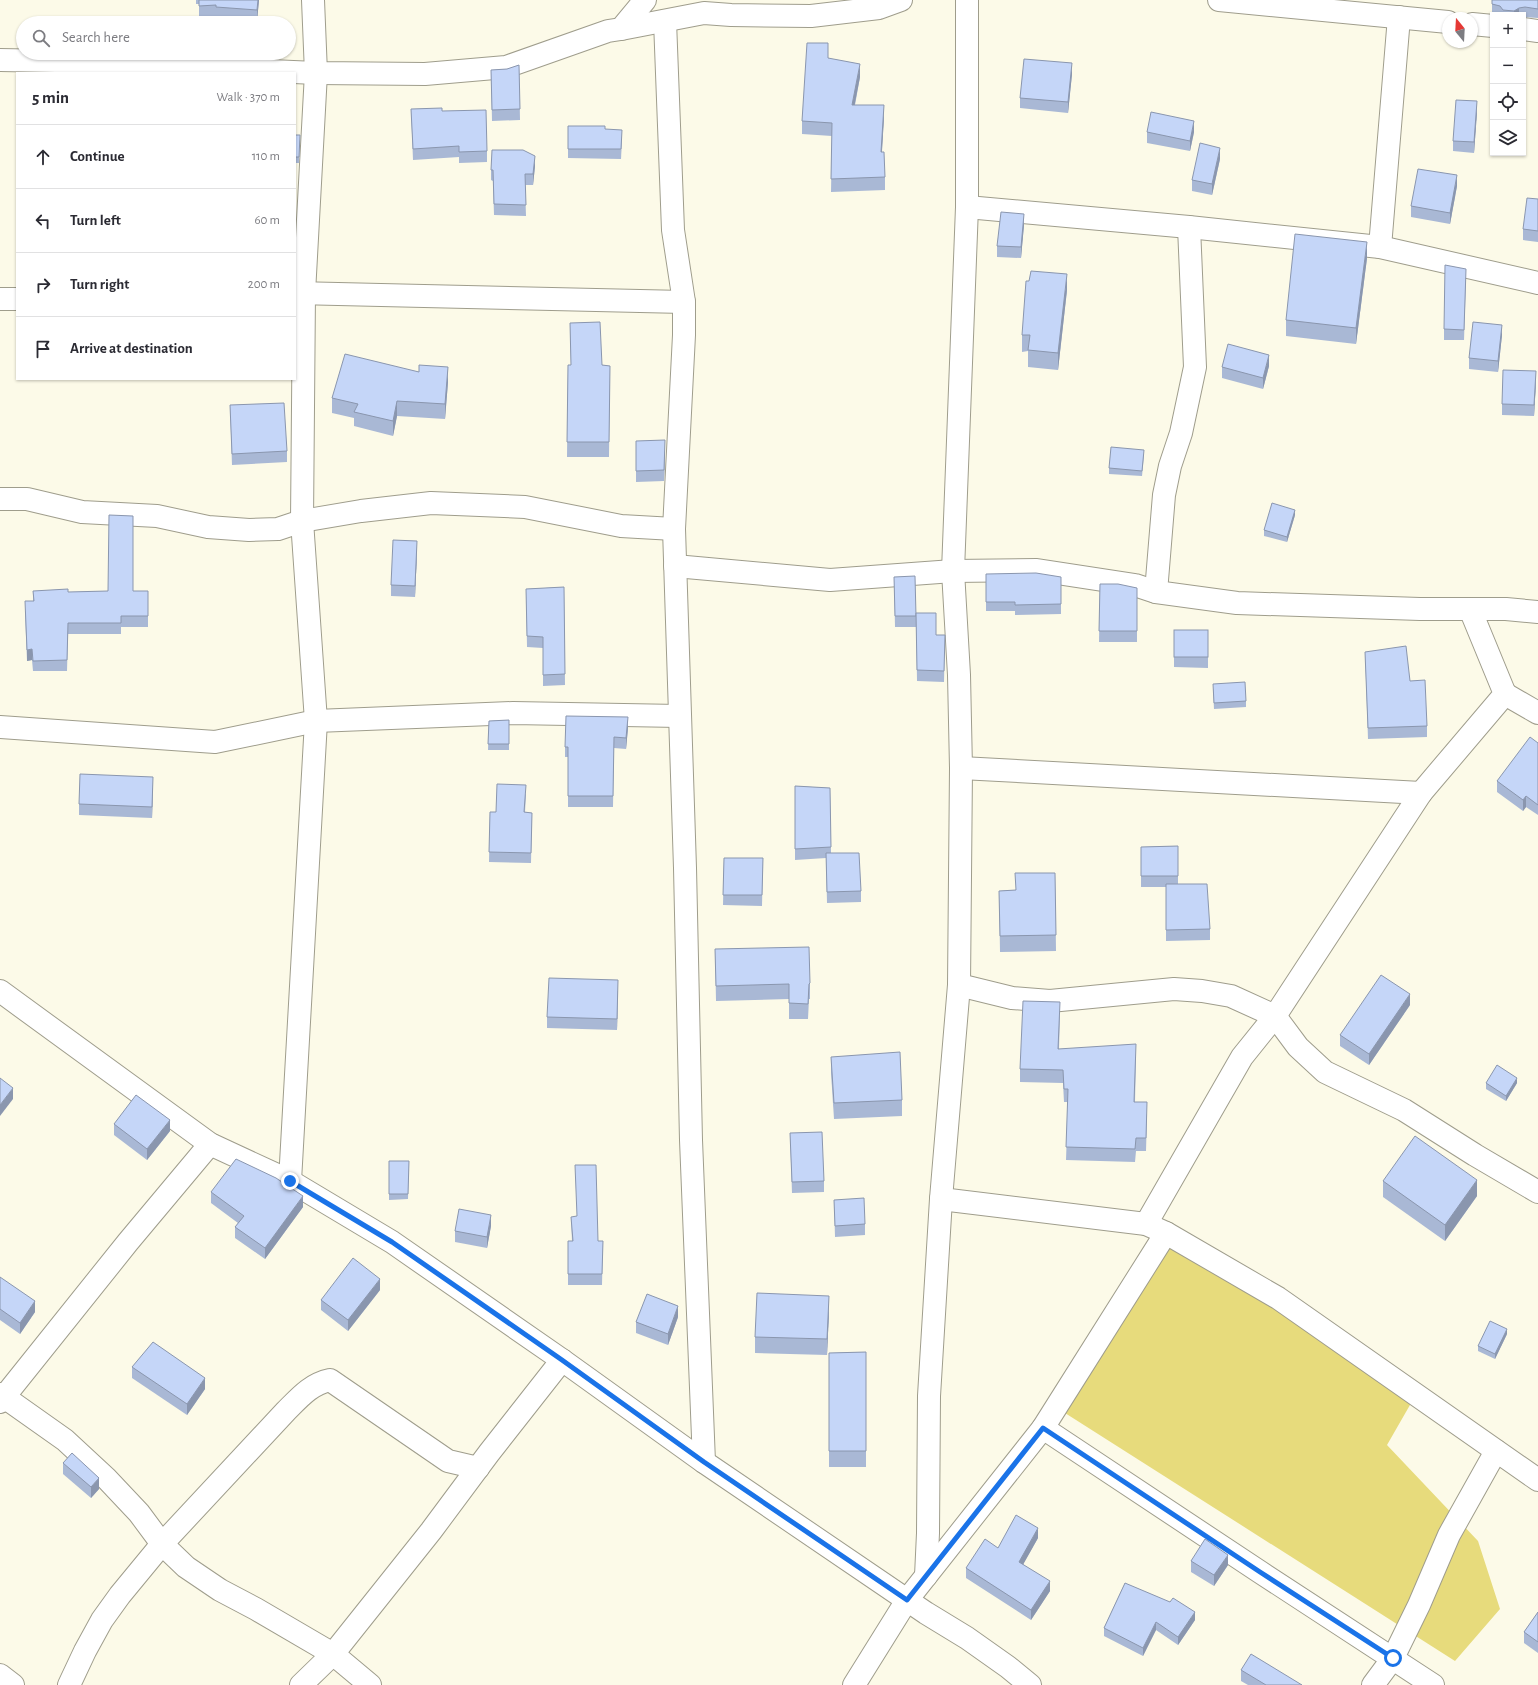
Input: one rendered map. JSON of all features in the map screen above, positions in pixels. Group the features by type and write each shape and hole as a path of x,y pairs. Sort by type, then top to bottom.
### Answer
{"street":[{"path":"290,1181 316,722 302,521 300,293 316,73 313,0"},
{"path":"621,29 645,0"},
{"path":"296,72 425,74 506,67 608,31 665,21 700,6 731,16 811,16 879,8 901,0"},
{"path":"926,1576 928,1533 928,1396 941,1199 959,985 962,768 959,675 953,571 967,207 967,0"},
{"path":"1219,0 1442,21"},
{"path":"1380,247 1399,17"},
{"path":"665,21 673,230 684,302 684,335 674,529 685,868 691,1140 704,1462"},
{"path":"1478,25 1490,26"},
{"path":"1526,29 1538,31"},
{"path":"0,60 56,61 294,72"},
{"path":"967,207 1189,227 1380,247 1538,283"},
{"path":"1156,592 1164,495 1170,466 1181,433 1195,367 1189,227"},
{"path":"300,293 684,302"},
{"path":"0,299 16,299"},
{"path":"0,499 27,499 82,512 157,516 208,527 249,530 278,529 302,521 361,511 431,503 525,507 621,526 674,529"},
{"path":"675,566 830,580 953,571 1037,570 1134,584 1156,592 1237,603 1538,612"},
{"path":"1470,609 1505,694 1538,713"},
{"path":"1146,1224 1242,1057 1275,1016 1422,793 1505,694"},
{"path":"0,727 215,742 316,722 513,713 680,716"},
{"path":"962,768 1422,793"},
{"path":"959,985 1012,998 1050,1001 1174,989 1202,991 1231,996 1275,1016 1298,1046 1325,1072 1404,1110 1475,1155 1538,1192"},
{"path":"0,991 210,1144 290,1181 392,1242 562,1360 704,1462 907,1600 967,1638 1008,1667 1030,1685"},
{"path":"210,1144 1,1398 65,1440 106,1478 139,1513 162,1544 186,1567 220,1590 256,1609 333,1654 370,1685"},
{"path":"941,1199 1146,1224 1166,1233 1278,1298 1538,1480"},
{"path":"854,1685 907,1600 1043,1428 1166,1233"},
{"path":"301,1685 333,1654 431,1531 562,1360"},
{"path":"69,1685 102,1620 120,1595 162,1544 286,1411 307,1390 319,1382 330,1380 448,1461 478,1468"},
{"path":"1043,1428 1433,1685"},
{"path":"1373,1685 1393,1658 1419,1606 1449,1535 1496,1451"},
{"path":"0,1675 13,1685"}],"shaded area":[{"path":"1166,1239 1414,1398 1387,1445 1478,1541 1500,1609 1455,1661 1065,1413"}],"building":[{"path":"199,0 258,0 257,10 216,7 216,5 199,6"},
{"path":"1492,0 1538,0 1538,9 1525,7 1514,11 1503,10 1500,6 1492,4"},
{"path":"807,43 828,43 828,58 860,64 852,105 884,105 881,152 884,152 885,177 831,179 832,123 802,121"},
{"path":"1024,59 1072,63 1068,102 1020,98"},
{"path":"519,65 520,109 492,110 491,70 507,69"},
{"path":"1456,100 1477,101 1474,142 1453,141"},
{"path":"442,108 442,111 486,110 487,151 459,152 459,146 413,149 411,109"},
{"path":"1151,112 1194,121 1190,141 1147,132"},
{"path":"568,126 605,126 605,129 622,130 621,149 568,149"},
{"path":"296,135 300,135 299,157 296,157"},
{"path":"1200,143 1220,148 1212,184 1192,180"},
{"path":"492,150 523,150 535,156 533,174 525,174 526,205 494,204 493,170 491,170"},
{"path":"1418,169 1457,175 1450,213 1411,206"},
{"path":"1527,198 1538,199 1538,231 1523,229"},
{"path":"1001,212 1024,214 1021,247 997,246"},
{"path":"1295,234 1367,242 1356,328 1286,320"},
{"path":"1445,265 1466,269 1464,330 1444,329"},
{"path":"1031,271 1067,274 1058,353 1028,350 1030,335 1022,335 1026,281 1029,281"},
{"path":"600,322 602,365 610,366 609,442 567,442 568,365 571,365 570,323"},
{"path":"1473,322 1502,325 1498,361 1469,358"},
{"path":"1228,344 1269,355 1263,378 1222,367"},
{"path":"345,354 419,372 419,365 448,367 445,404 397,401 393,421 354,412 358,404 332,398"},
{"path":"1503,370 1536,371 1534,405 1502,404"},
{"path":"284,403 287,451 232,454 230,405"},
{"path":"665,440 664,470 636,471 636,441"},
{"path":"1111,447 1144,450 1142,471 1109,468"},
{"path":"1272,503 1295,510 1287,537 1264,530"},
{"path":"109,515 133,516 133,591 148,591 148,616 121,616 121,623 68,623 67,660 33,661 32,649 27,650 25,601 34,601 33,591 68,589 68,592 108,591"},
{"path":"393,540 417,541 415,586 391,585"},
{"path":"1036,573 1061,577 1061,604 1015,605 1015,602 986,602 986,574"},
{"path":"915,576 916,616 895,616 894,577"},
{"path":"1100,584 1118,584 1137,588 1137,631 1099,631"},
{"path":"564,587 565,674 543,675 543,637 527,636 526,589"},
{"path":"916,613 936,613 936,635 945,635 944,671 917,670"},
{"path":"1174,630 1208,630 1208,657 1174,657"},
{"path":"1406,646 1410,681 1425,680 1427,726 1368,728 1365,652"},
{"path":"1245,682 1246,701 1214,703 1213,684"},
{"path":"566,716 628,717 626,738 614,737 613,796 568,796 568,747 565,747"},
{"path":"509,720 509,744 488,744 489,721"},
{"path":"1530,737 1538,743 1538,805 1526,796 1523,800 1497,781"},
{"path":"80,774 153,777 152,807 79,804"},
{"path":"497,784 526,785 524,812 532,813 531,853 489,852 490,812 496,812"},
{"path":"795,786 830,788 831,847 795,849"},
{"path":"1178,846 1178,876 1141,876 1141,847"},
{"path":"826,853 859,853 861,891 827,892"},
{"path":"724,858 763,858 762,895 723,895"},
{"path":"1015,873 1055,873 1056,935 1000,936 999,891 1016,890"},
{"path":"1166,884 1207,884 1210,929 1166,930"},
{"path":"809,947 810,983 808,1004 789,1003 789,984 716,986 715,949"},
{"path":"1381,975 1410,994 1369,1054 1340,1035"},
{"path":"549,978 618,980 617,1019 547,1017"},
{"path":"1023,1001 1060,1002 1058,1049 1136,1044 1134,1102 1147,1102 1146,1138 1136,1138 1135,1149 1066,1147 1068,1089 1064,1089 1063,1070 1020,1069"},
{"path":"900,1052 902,1100 834,1103 831,1057"},
{"path":"1497,1065 1517,1078 1506,1096 1486,1083"},
{"path":"0,1078 13,1088 0,1105"},
{"path":"136,1095 170,1120 147,1149 114,1124"},
{"path":"822,1132 824,1181 792,1182 790,1133"},
{"path":"1415,1136 1477,1180 1445,1225 1383,1181"},
{"path":"236,1159 276,1178 303,1196 265,1248 235,1227 244,1216 211,1192"},
{"path":"389,1161 409,1161 408,1194 389,1194"},
{"path":"575,1165 596,1165 598,1241 603,1241 602,1274 568,1274 568,1241 573,1241 571,1217 577,1216"},
{"path":"864,1198 865,1224 835,1226 834,1200"},
{"path":"459,1209 491,1215 487,1237 455,1231"},
{"path":"353,1258 380,1279 348,1320 321,1300"},
{"path":"0,1277 35,1301 20,1323 0,1309"},
{"path":"757,1293 829,1296 827,1339 755,1337"},
{"path":"647,1294 678,1306 668,1334 636,1322"},
{"path":"1490,1321 1507,1329 1495,1354 1478,1346"},
{"path":"153,1342 205,1378 187,1404 132,1367"},
{"path":"866,1352 866,1451 829,1451 829,1353"},
{"path":"72,1453 99,1478 91,1487 63,1463"},
{"path":"1016,1515 1038,1528 1019,1562 1050,1581 1031,1610 966,1568 985,1539 998,1548"},
{"path":"1205,1539 1228,1555 1214,1575 1191,1561"},
{"path":"1125,1583 1170,1602 1173,1598 1195,1612 1178,1637 1156,1622 1143,1648 1104,1628"},
{"path":"1538,1612 1538,1642 1524,1632"},
{"path":"1251,1654 1302,1685 1266,1685 1241,1670"}],"route":[{"path":"290,1181 392,1242 562,1360 704,1462 907,1600 1043,1428 1393,1658"}]}
